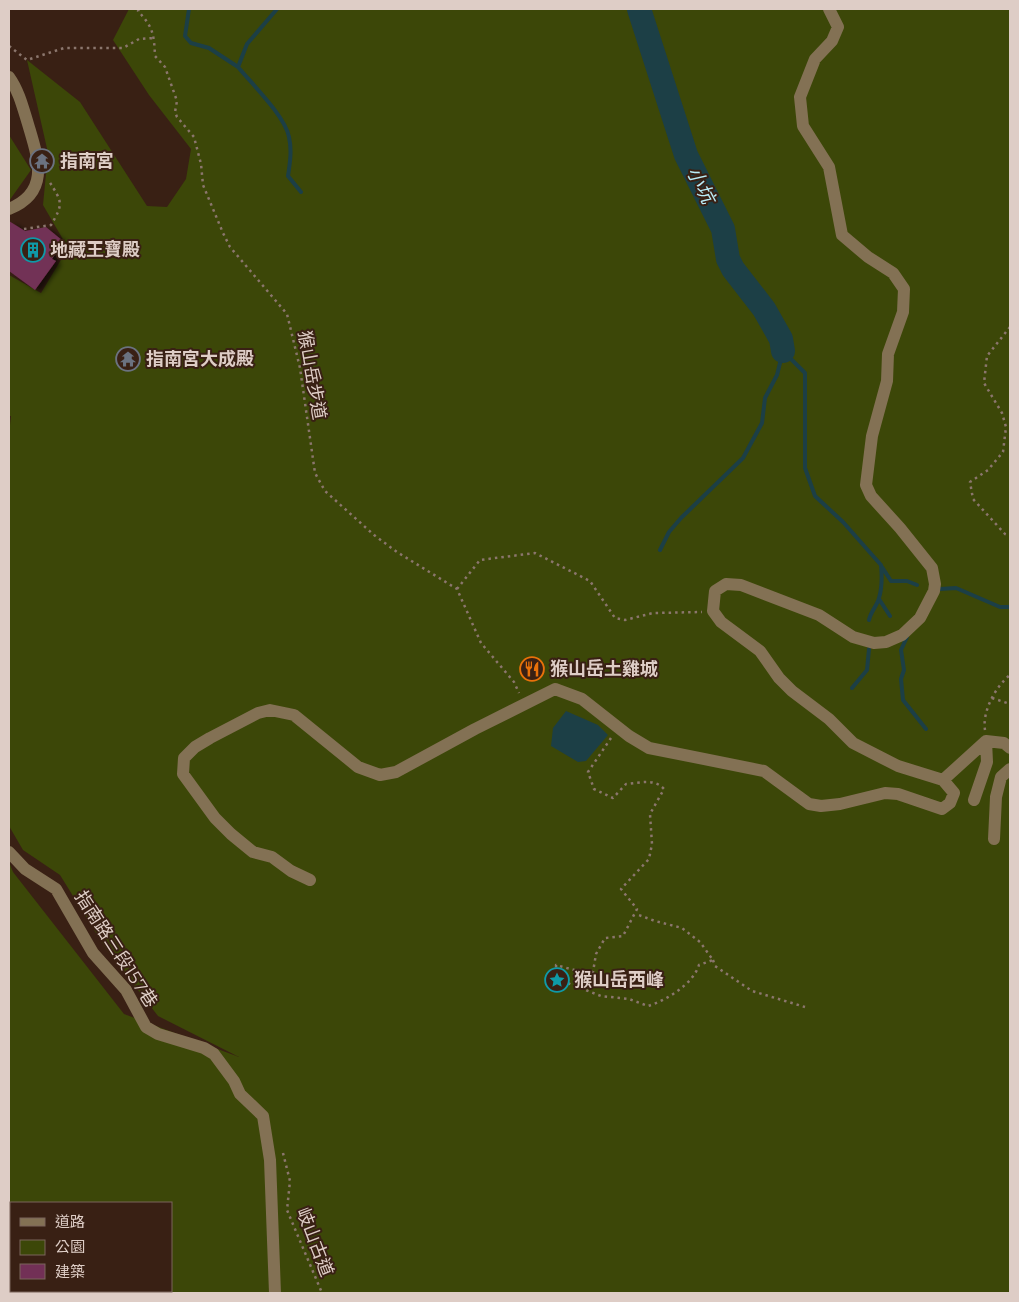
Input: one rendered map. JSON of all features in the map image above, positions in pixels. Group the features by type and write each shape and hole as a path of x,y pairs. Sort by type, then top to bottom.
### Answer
{"street":[{"path":"310,880 291,871 272,857 253,852 215,818 184,774 184,758 195,747 258,713 270,710 294,715 358,767 380,774 396,772 549,691 561,690 582,699 618,728 649,748 764,771 809,804 821,806 840,804 884,793 898,794 942,809 950,803 954,792 943,780 898,766 853,743 829,719 792,691 779,678 760,651 722,622 713,611 715,591 726,584 741,585 819,615 860,641 886,642 902,635 920,618 935,584 932,568 900,528 870,496 866,485 872,436 887,380 888,354 902,312 904,289 893,273 868,258 842,235 829,167 804,126 800,97 815,59 832,41 838,27 829,9"},
{"path":"9,77 19,96 38,157 39,171 34,188 24,202 9,209"},
{"path":"943,780 986,741 1004,743 1010,748"},
{"path":"974,800 987,762 986,741"},
{"path":"994,839 996,797 1001,777 1010,769"},
{"name":"指南路三段157巷","path":"9,852 25,869 56,889 94,953 126,990 146,1027 158,1034 204,1048 214,1054 234,1081 240,1094 263,1116 270,1160 275,1293"}],"path":[{"name":"猴山岳步道","path":"139,9 138,11 150,24 154,38 155,56 165,67 177,101 175,112 177,118 194,137 201,164 203,186 223,233 230,247 288,314 300,368 315,473 325,491 374,535 397,552 457,589"},
{"path":"9,46 27,60 64,48 123,48 139,39 154,38"},
{"path":"24,229 51,225 61,209 61,202 48,179 39,171"},
{"path":"1010,327 987,356 984,383 1002,413 1006,427 1003,452 988,470 970,482 970,492 973,499 1005,534 1010,536"},
{"path":"524,704 514,682 481,643 457,589 480,560 535,553 590,581 615,618 625,620 653,613 713,611"},
{"path":"986,741 984,726 992,698 1002,681 1010,675"},
{"path":"992,698 1010,704"},
{"path":"618,728 588,772 594,789 613,798 626,784 650,781 658,783 664,789 650,814 652,844 649,859 621,888 634,904 636,914"},
{"path":"636,914 682,928 700,942 716,966 752,991 805,1007"},
{"path":"636,914 629,922 623,936 605,938 596,954 593,972 585,973 556,965 557,979 601,996 629,999 648,1006 668,998 696,974 699,966 713,960"},
{"name":"岐山古道","path":"280,1146 290,1181 287,1210 322,1293"}],"green space":[{"path":"129,9 1010,9 1010,1293 9,1293 9,862 13,872 124,1014 239,1057 158,1016 106,949 60,875 23,850 9,826 9,434 11,416 9,416 9,275 41,293 68,248 43,205 48,153 27,60 80,102 147,206 167,207 186,179 191,149 149,95 113,40"},
{"path":"9,135 31,170 9,201"}],"water":[{"path":"566,711 598,725 608,735 586,761 578,762 551,746 553,728"}],"building":[{"name":"地藏王寶殿","path":"9,221 25,231 46,227 63,241 52,259 56,261 35,290 9,271"}],"waterway":[{"path":"189,9 185,36 191,43 209,48 238,67"},
{"path":"277,9 247,44 238,67 275,110 286,129 290,147 288,176 301,192"},
{"name":"小坑","path":"639,9 686,155 723,229 728,259 733,269 764,309 781,339 783,351"},
{"path":"783,351 805,373 805,468 815,496 843,522 881,565 882,582 880,594 869,620"},
{"path":"660,550 669,532 681,518 743,458 762,423 765,398 777,375 783,351"},
{"path":"882,567 891,581 907,581 917,585"},
{"path":"940,589 956,588 1000,607 1010,607"},
{"path":"879,599 890,616"},
{"path":"907,637 901,650 904,670 901,679 903,700 926,729"},
{"path":"852,688 867,670 869,649"}],"place":[{"name":"指南宮","path":"42,161"},
{"name":"地藏王寶殿","path":"33,250"},
{"name":"指南宮大成殿","path":"128,359"},
{"name":"猴山岳土雞城","path":"532,669"},
{"name":"猴山岳西峰","path":"557,980"}]}
